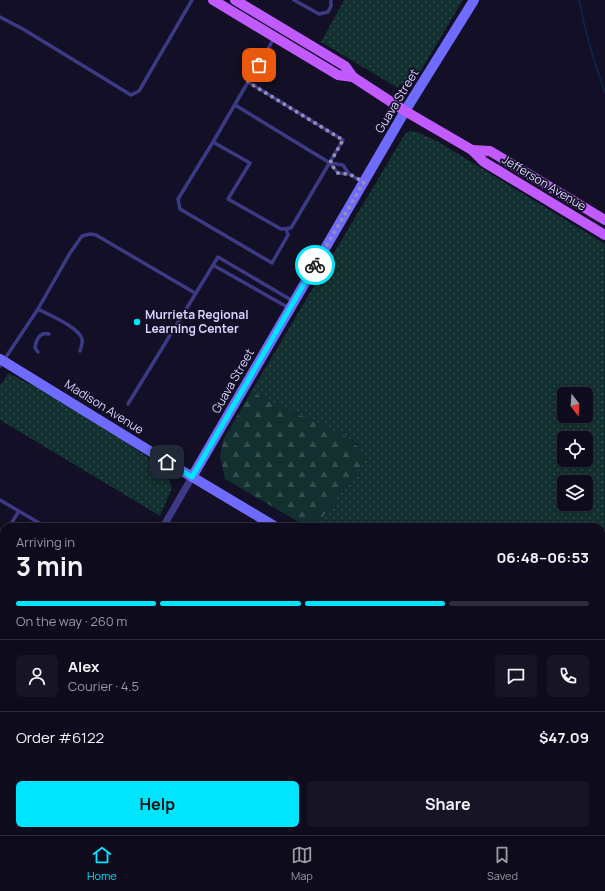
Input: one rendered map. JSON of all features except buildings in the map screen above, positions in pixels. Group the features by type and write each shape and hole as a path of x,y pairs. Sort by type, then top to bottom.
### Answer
{"main road":[{"name":"Jefferson Avenue","path":"212,0 338,75 353,77"},
{"name":"Jefferson Avenue","path":"235,0 345,66 353,77 405,111 472,150 484,162 605,235"},
{"name":"Jefferson Avenue","path":"472,150 490,151 605,220"}],"street":[{"name":"Guava Street","path":"165,523 405,111 474,0"},
{"name":"Madison Avenue","path":"1,362 269,523"}],"lane":[{"path":"0,17 23,29 131,95 139,91 192,0"},
{"path":"294,0 316,13 321,14 330,9 331,0"},
{"path":"248,82 257,76 259,65 274,37"},
{"path":"259,65 249,72 248,82 178,199 180,208 272,263 288,235 286,229"},
{"path":"213,142 250,162 228,199 280,229 291,228 343,140 248,82"},
{"path":"235,105 330,163 338,173 349,174 364,182"},
{"path":"330,163 343,165 349,174"},
{"path":"1,362 38,309 70,253 82,236 90,234 96,235 196,293"},
{"path":"128,404 218,257 292,305"},
{"path":"213,265 292,305"},
{"path":"38,309 74,328 82,338 83,344 80,351"},
{"path":"38,352 35,348 38,338 45,332 50,334"},
{"path":"0,500 39,523"},
{"path":"12,523 19,511"}],"green space":[{"path":"344,0 463,0 414,82 411,81 399,85 398,88 321,42"},
{"path":"411,131 417,132 437,141 605,244 605,523 318,523 363,464 358,445 349,438 251,392 406,133"},
{"path":"8,373 53,396 117,435 170,474 168,477 172,488 160,516 0,420 0,386"},
{"path":"251,392 349,438 362,451 364,455 363,464 318,523 300,523 225,479 220,457 223,440"}],"waterway":[{"path":"579,0 590,47 605,93"}],"way so far":[{"path":"259,65 249,72 248,82 343,140 330,163 338,173 349,174 364,182 315,265"}],"place":[{"name":"Murrieta Regional Learning Center","path":"137,322"}],"route":[{"path":"167,462 192,477 315,265"}]}
